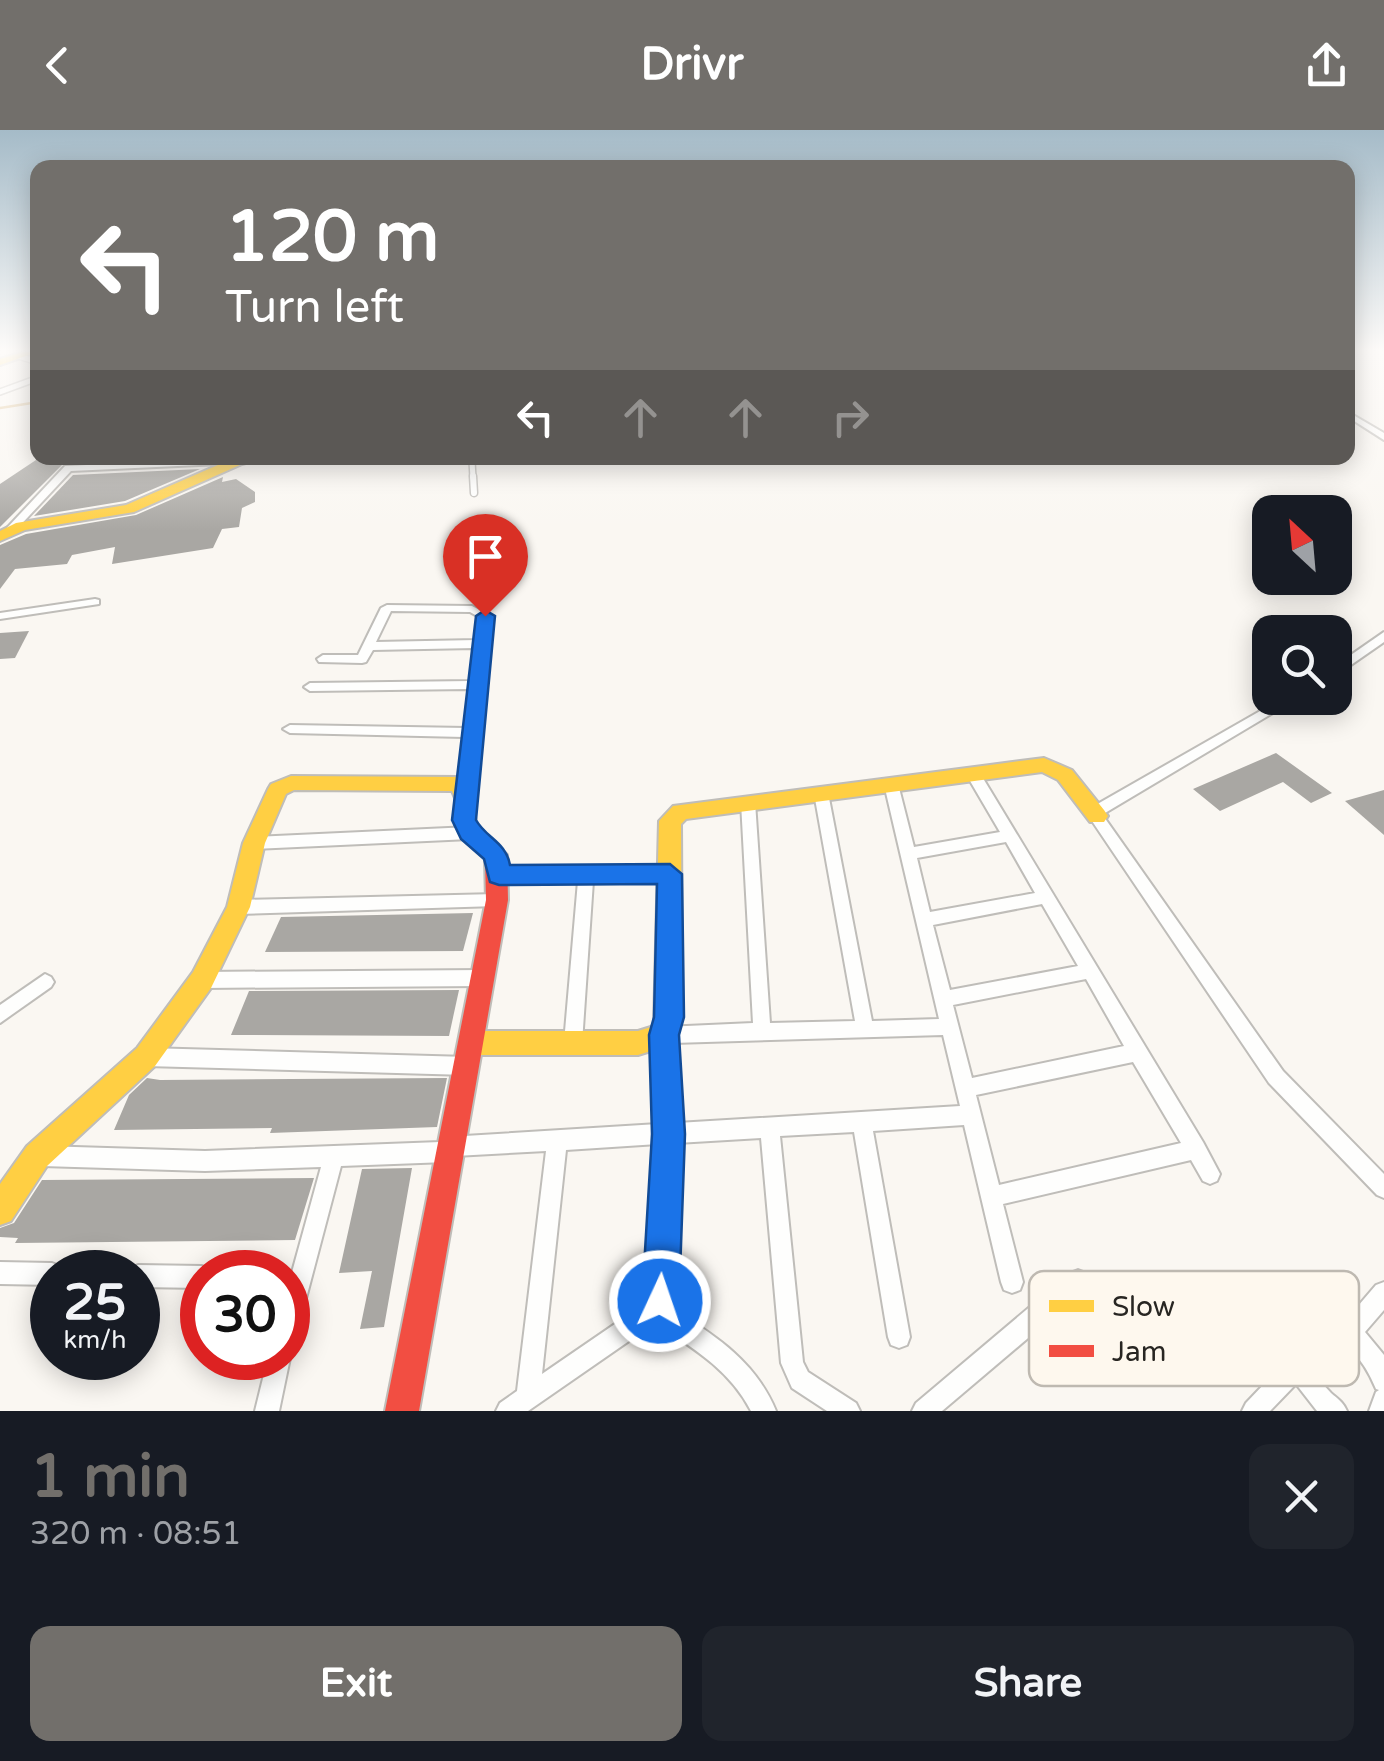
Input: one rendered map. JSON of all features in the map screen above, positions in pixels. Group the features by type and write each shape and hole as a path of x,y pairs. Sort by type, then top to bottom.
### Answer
{"street":[{"path":"1355,418 1384,437"},
{"path":"1355,427 1384,445"},
{"path":"5,533 68,468 128,465"},
{"path":"5,533 129,509 235,465"},
{"path":"0,616 95,602"},
{"path":"323,659 362,659 382,613 395,608 478,611 485,616 464,820 470,832 496,855 497,900 474,1043 447,1150 402,1411"},
{"path":"1352,660 1384,636"},
{"path":"370,646 484,644"},
{"path":"310,686 478,684"},
{"path":"1098,813 1263,715"},
{"path":"290,730 474,732"},
{"path":"518,1404 655,1310 660,1301 668,1134 664,1035 669,1017 670,821 680,812 1056,767 1098,813 1139,884 1276,1077 1384,1188"},
{"path":"974,774 1210,1174"},
{"path":"0,1210 36,1156 146,1058 202,980 238,907 254,843 275,792 291,783 452,783 466,790"},
{"path":"891,784 1012,1282"},
{"path":"821,793 865,1029"},
{"path":"748,802 762,1031"},
{"path":"254,843 470,832"},
{"path":"908,854 1010,836"},
{"path":"499,875 670,874"},
{"path":"573,1043 586,875"},
{"path":"924,920 1046,897"},
{"path":"238,907 497,900"},
{"path":"944,999 1090,971"},
{"path":"202,980 482,978"},
{"path":"0,1015 45,982"},
{"path":"474,1043 638,1043 664,1035 950,1028"},
{"path":"965,1088 1138,1052"},
{"path":"146,1058 468,1066"},
{"path":"36,1156 205,1161 333,1158 556,1140 972,1116"},
{"path":"862,1123 899,1336"},
{"path":"770,1129 792,1363 800,1380 816,1394 848,1411"},
{"path":"518,1404 556,1140"},
{"path":"992,1197 1196,1150"},
{"path":"302,1250 333,1158"},
{"path":"0,1273 30,1274"},
{"path":"1359,1322 1384,1294"},
{"path":"655,1310 736,1365 750,1378 764,1411"},
{"path":"924,1411 1029,1322"},
{"path":"1359,1341 1382,1365"},
{"path":"267,1411 275,1380"},
{"path":"1254,1411 1277,1386"},
{"path":"1308,1386 1335,1411"},
{"path":"1380,1411 1384,1400"}],"lane":[{"path":"472,465 474,493"}],"building":[{"path":"30,464 62,465 0,527 0,484"},
{"path":"200,469 125,501 34,516 73,475"},
{"path":"223,477 222,482 236,479 255,492 255,502 242,508 239,527 222,529 213,548 112,564 115,547 72,555 67,564 15,569 0,589 0,545 26,534 136,515"},
{"path":"29,631 15,658 0,659 0,633"},
{"path":"1276,753 1332,793 1311,803 1283,782 1220,811 1193,789"},
{"path":"1384,790 1384,835 1345,801"},
{"path":"473,913 463,951 265,952 281,917"},
{"path":"459,990 449,1036 231,1035 249,991"},
{"path":"147,1078 447,1078 437,1127 270,1133 272,1128 114,1130 129,1095"},
{"path":"412,1168 384,1327 360,1329 372,1271 339,1273 362,1169"},
{"path":"314,1178 295,1240 15,1243 18,1238 0,1237 0,1228 14,1223 42,1180"}],"traffic: slow":[{"path":"0,537 21,526 129,509 230,465"},
{"path":"474,1043 638,1043 664,1035 669,1017 670,821 680,812 1044,765 1065,775 1097,816"},
{"path":"0,1210 37,1156 146,1057 202,980 238,907 254,843 278,789 291,783 460,784 465,800"}],"traffic: jam":[{"path":"402,1411 497,900 496,855 466,827 465,800"}],"route":[{"path":"485,616 464,820 466,828 496,855 499,875 670,874 669,1017 664,1035 668,1134 660,1301"}]}
